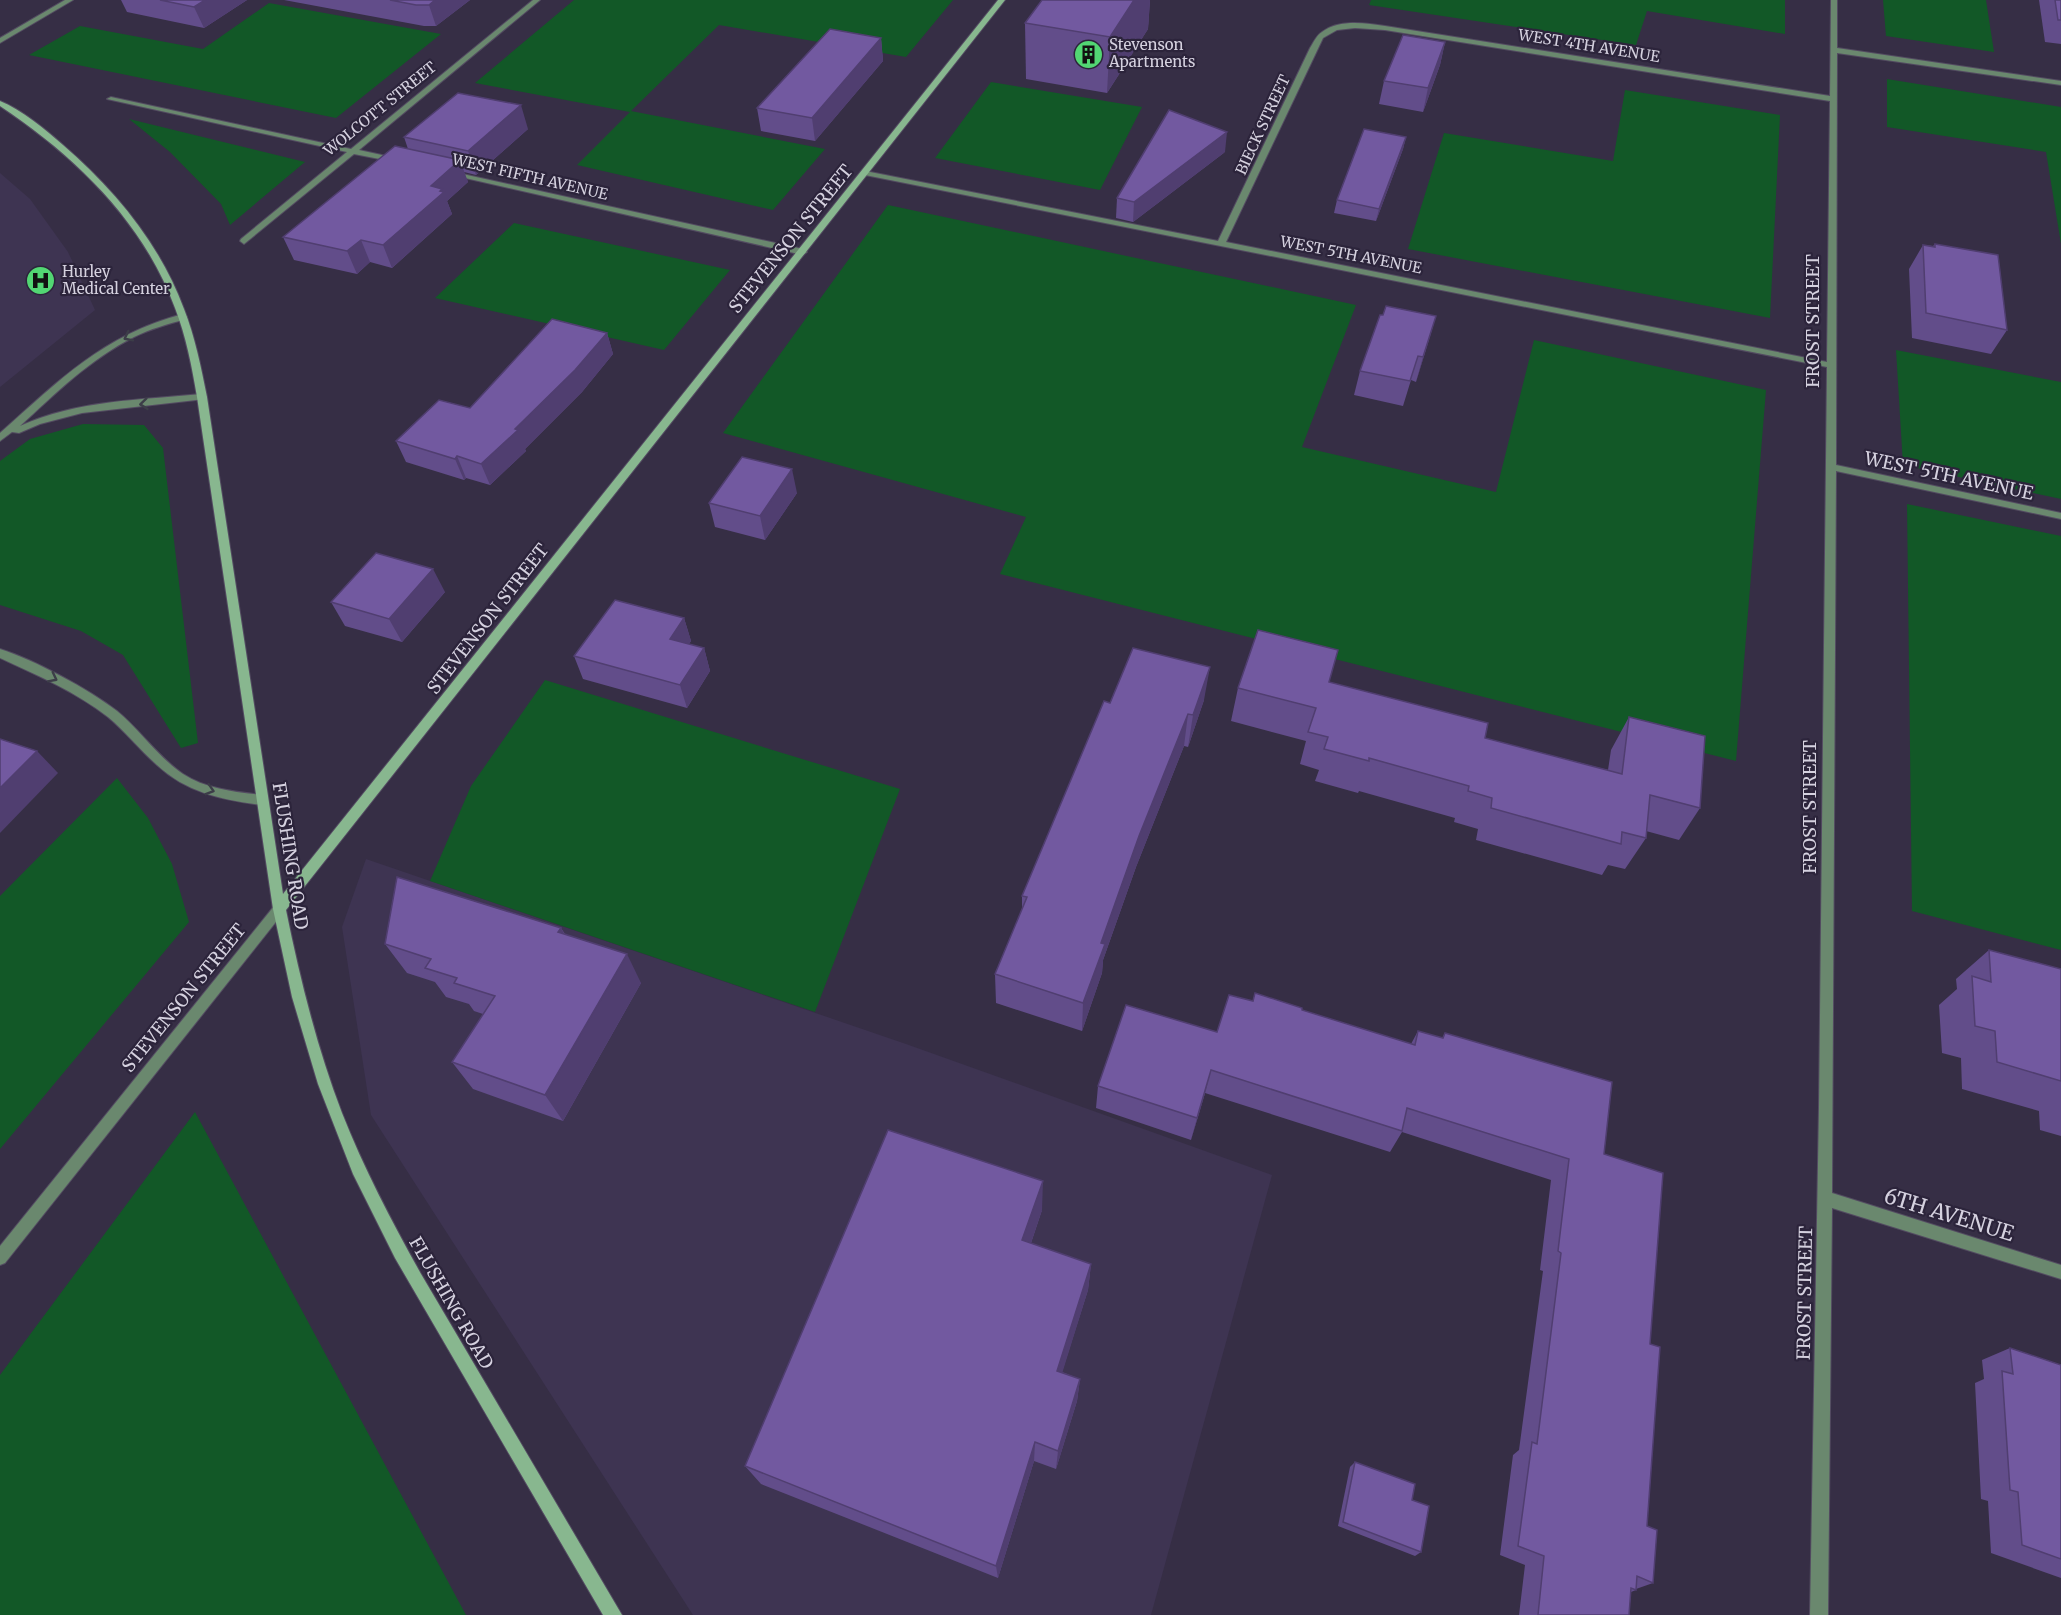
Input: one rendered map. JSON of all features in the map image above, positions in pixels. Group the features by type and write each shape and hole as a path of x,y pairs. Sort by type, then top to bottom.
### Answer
{"main road":[{"name":"STEVENSON STREET","path":"279,909 1002,0"},
{"name":"FLUSHING ROAD","path":"0,103 28,121 69,155 119,204 160,266 183,317 195,357 202,397 279,909 295,982 320,1069 365,1183 431,1306 613,1615"}],"street":[{"path":"0,41 70,0"},
{"name":"WOLCOTT STREET","path":"244,241 537,0"},
{"name":"FROST STREET","path":"1819,1615 1834,0"},
{"name":"WEST 4TH AVENUE","path":"1340,28 1362,26 1392,28 1833,99"},
{"name":"BIECK STREET","path":"1221,244 1319,40 1325,32 1340,28"},
{"path":"1833,50 2061,83"},
{"path":"111,99 408,163"},
{"name":"WEST FIFTH AVENUE","path":"442,171 803,252"},
{"name":"WEST 5TH AVENUE","path":"866,173 1830,365"},
{"path":"0,439 74,374 108,348 138,332 183,317"},
{"path":"0,439 34,422 69,413 202,397"},
{"name":"WEST 5TH AVENUE","path":"1830,467 2061,516"},
{"path":"0,653 68,686 111,713 170,770 187,782 230,796 262,800"},
{"name":"STEVENSON STREET","path":"0,1258 279,909"},
{"name":"6TH AVENUE","path":"1824,1198 2061,1272"}],"shaded area":[{"name":"Hurley Medical Center","path":"0,173 30,199 68,252 95,310 0,387"},
{"path":"366,859 906,1044 1272,1175 1151,1615 693,1615 371,1115 342,927"}],"green space":[{"path":"574,0 953,0 906,57 719,25 631,111 825,149 773,210 577,165 630,112 475,83"},
{"path":"1371,0 1785,0 1785,34 1647,11 1636,45 1369,5"},
{"path":"1883,0 1986,0 1994,52 1886,36"},
{"path":"269,3 441,34 336,118 29,55 80,26 203,49"},
{"path":"1887,79 2061,107 2061,244 2046,152 1887,127"},
{"path":"991,82 1142,107 1100,190 935,158"},
{"path":"1625,90 1780,115 1770,318 1408,249 1444,133 1613,161"},
{"path":"129,119 305,162 230,225 221,204 170,152"},
{"path":"888,205 1356,305 1302,447 1496,492 1534,340 1766,390 1736,761 1000,574 1026,517 723,433"},
{"path":"514,223 730,270 664,350 435,298"},
{"path":"1896,350 2061,382 2061,499 1903,465"},
{"path":"83,424 144,425 163,448 198,743 181,748 123,655 81,631 0,605 0,461 30,439"},
{"path":"1907,504 2061,536 2061,950 1912,911"},
{"path":"545,680 900,789 815,1012 430,881 471,786"},
{"path":"117,778 148,818 172,864 189,922 0,1149 0,896"},
{"path":"195,1112 466,1615 0,1615 0,1375"}],"building":[{"path":"160,0 205,0 194,7"},
{"path":"390,0 435,0 429,5 416,5"},
{"path":"1042,0 1134,0 1110,37 1025,23"},
{"path":"2055,0 2061,0 2061,20 2058,20"},
{"path":"830,29 881,38 812,118 757,108"},
{"path":"1403,35 1445,42 1428,88 1384,81"},
{"path":"458,93 521,105 468,151 404,137"},
{"path":"1169,110 1227,132 1134,202 1117,198"},
{"path":"1364,129 1406,137 1379,209 1337,200"},
{"path":"395,146 460,160 431,186 442,189 440,191 444,192 383,245 361,240 347,251 283,237"},
{"path":"1935,244 1998,255 2007,330 1926,313 1923,245 1935,247"},
{"path":"1386,306 1436,316 1423,357 1418,356 1410,381 1360,371 1380,315 1383,315"},
{"path":"552,319 607,333 575,370 515,429 518,430 481,464 457,456 455,459 396,441 439,400 470,408"},
{"path":"742,457 792,469 760,516 709,503"},
{"path":"376,553 433,569 389,619 331,602"},
{"path":"615,600 684,618 670,639 704,648 680,685 574,656"},
{"path":"1258,630 1338,650 1329,682 1488,723 1485,738 1622,774 1629,717 1705,736 1700,808 1650,795 1646,838 1622,832 1621,844 1491,808 1492,798 1468,791 1469,786 1369,758 1369,761 1324,749 1328,737 1308,732 1316,708 1238,688"},
{"path":"1133,648 1210,667 1193,715 1188,714 1139,836 1101,943 1105,944 1083,1003 995,974 1027,897 1022,896 1104,701 1110,703"},
{"path":"0,739 37,751 0,788"},
{"path":"397,877 561,928 558,932 627,954 545,1095 452,1062 495,996 454,983 457,978 425,968 431,959 385,944"},
{"path":"1989,950 2061,969 2061,1081 1997,1062 1995,1031 1975,1026 1972,976 1991,982"},
{"path":"1255,993 1415,1045 1418,1031 1443,1038 1445,1033 1612,1082 1604,1154 1663,1173 1650,1344 1660,1347 1647,1526 1657,1530 1653,1583 1637,1576 1636,1590 1631,1588 1629,1615 1538,1615 1544,1556 1518,1546 1532,1442 1537,1444 1561,1253 1558,1251 1569,1159 1407,1108 1402,1131 1211,1070 1197,1118 1098,1086 1126,1005 1217,1032 1229,995 1253,1001"},
{"path":"888,1130 1043,1181 1022,1240 1091,1264 1057,1371 1080,1379 1058,1451 1035,1442 996,1566 745,1466"},
{"path":"2010,1348 2061,1365 2061,1559 2022,1545 2018,1492 2010,1490 2002,1371 2013,1374"},
{"path":"1355,1462 1415,1484 1412,1500 1429,1506 1421,1552 1343,1522"}],"place":[{"name":"Stevenson Apartments","path":"1088,54"},
{"name":"Hurley Medical Center","path":"41,281"}]}
